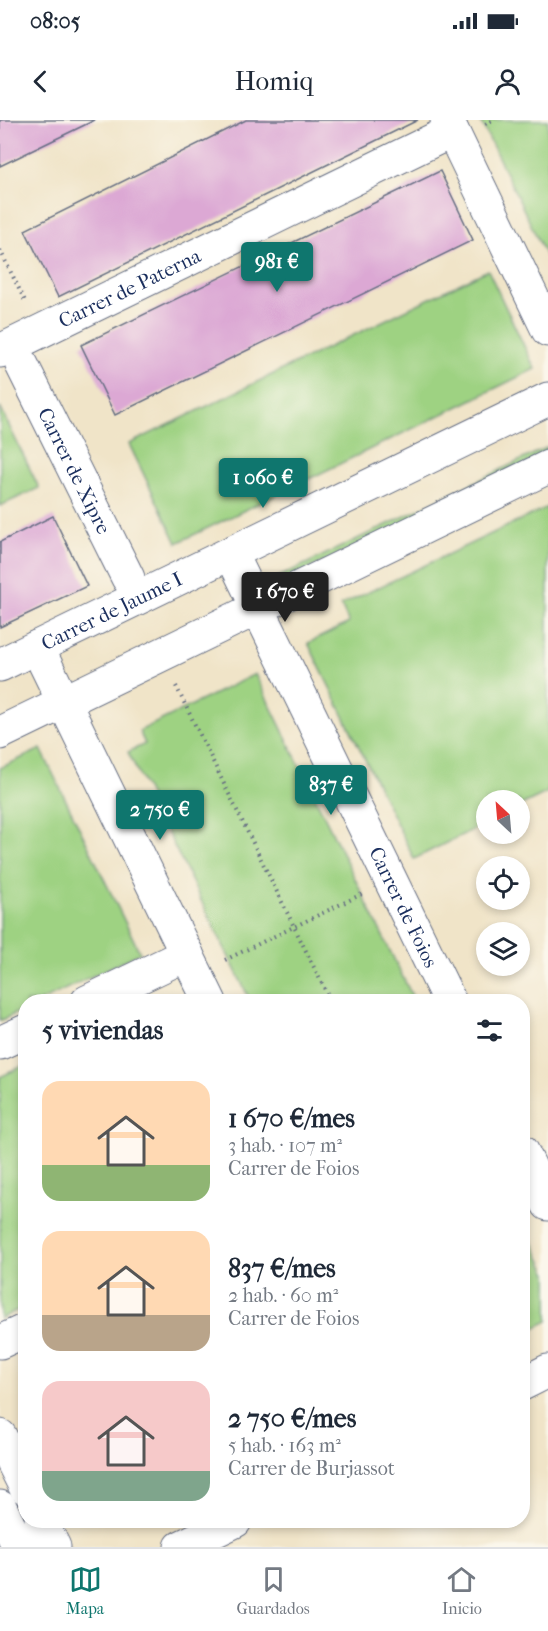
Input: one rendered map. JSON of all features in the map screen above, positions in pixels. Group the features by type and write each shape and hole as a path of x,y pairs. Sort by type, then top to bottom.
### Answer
{"street":[{"path":"449,125 548,330"},
{"name":"Carrer de Paterna","path":"6,344 449,125"},
{"name":"Carrer de Xipre","path":"6,344 129,578"},
{"name":"Carrer de Jaume I","path":"0,665 548,399"},
{"path":"0,733 548,467"},
{"name":"Carrer de Foios","path":"231,553 446,994"},
{"path":"38,647 206,994"},
{"path":"104,994 187,954"},
{"path":"0,1044 18,1035"},
{"path":"530,1167 548,1204"},
{"path":"0,1342 18,1334"},
{"path":"530,1380 548,1371"},
{"path":"0,1436 18,1472"},
{"path":"0,1507 19,1547"},
{"path":"44,1528 54,1547"},
{"path":"181,1547 220,1528"}],"path":[{"path":"0,250 30,311"},
{"path":"171,677 327,994"},
{"path":"222,962 367,891"}],"green space":[{"path":"480,120 548,120 548,260"},
{"path":"488,270 535,369 177,543 129,444"},
{"path":"0,407 39,488 0,506"},
{"path":"548,447 548,453 269,588 262,585"},
{"path":"548,507 548,792 530,801 530,790 476,790 476,828 414,859 308,643 349,623 341,605"},
{"path":"255,674 411,994 247,994 128,752 145,744 139,731"},
{"path":"41,749 140,953 55,994 18,994 18,1012 0,1021 0,768"},
{"path":"18,1068 18,1310 0,1319 0,1077"},
{"path":"530,1237 548,1274 548,1321 530,1330"}],"building":[{"path":"0,120 95,120 0,166"},
{"path":"246,120 418,120 58,297 25,230"},
{"path":"440,171 473,240 115,415 81,345"},
{"path":"53,516 87,586 0,627 0,542"}]}
